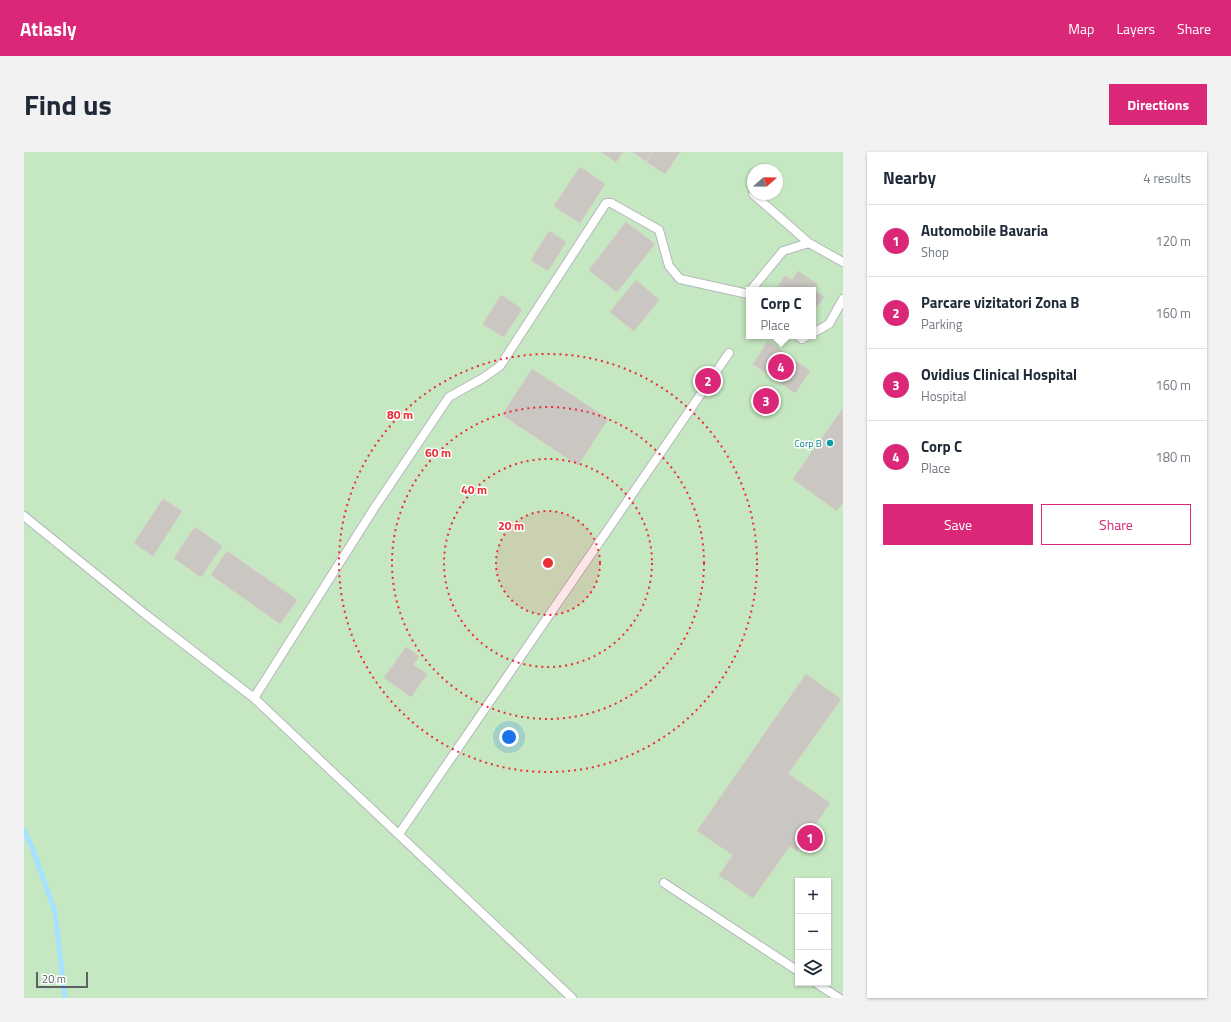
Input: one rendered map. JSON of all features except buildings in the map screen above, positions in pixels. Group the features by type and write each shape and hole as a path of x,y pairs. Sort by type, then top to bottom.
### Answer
{"lane":[{"path":"760,200 809,244 843,262"},
{"path":"254,698 373,510 449,398 484,378 500,366 606,203 611,203 659,230 669,266 680,279 746,292"},
{"path":"754,287 783,251 809,244"},
{"path":"816,331 829,324 843,299"},
{"path":"399,834 729,353"},
{"path":"24,516 145,614 254,698 572,998"},
{"path":"664,883 795,969"},
{"path":"821,986 839,998"}],"green space":[{"path":"24,152 843,152 843,998 24,998"}],"waterway":[{"path":"24,830 32,847 55,912 65,998"}],"place":[{"name":"Corp C","path":"781,367"},
{"name":"Parcare vizitatori Zona B","path":"708,381"},
{"name":"Ovidius Clinical Hospital","path":"766,401"},
{"name":"Corp B","path":"830,443"},
{"name":"Automobile Bavaria","path":"810,838"}]}
